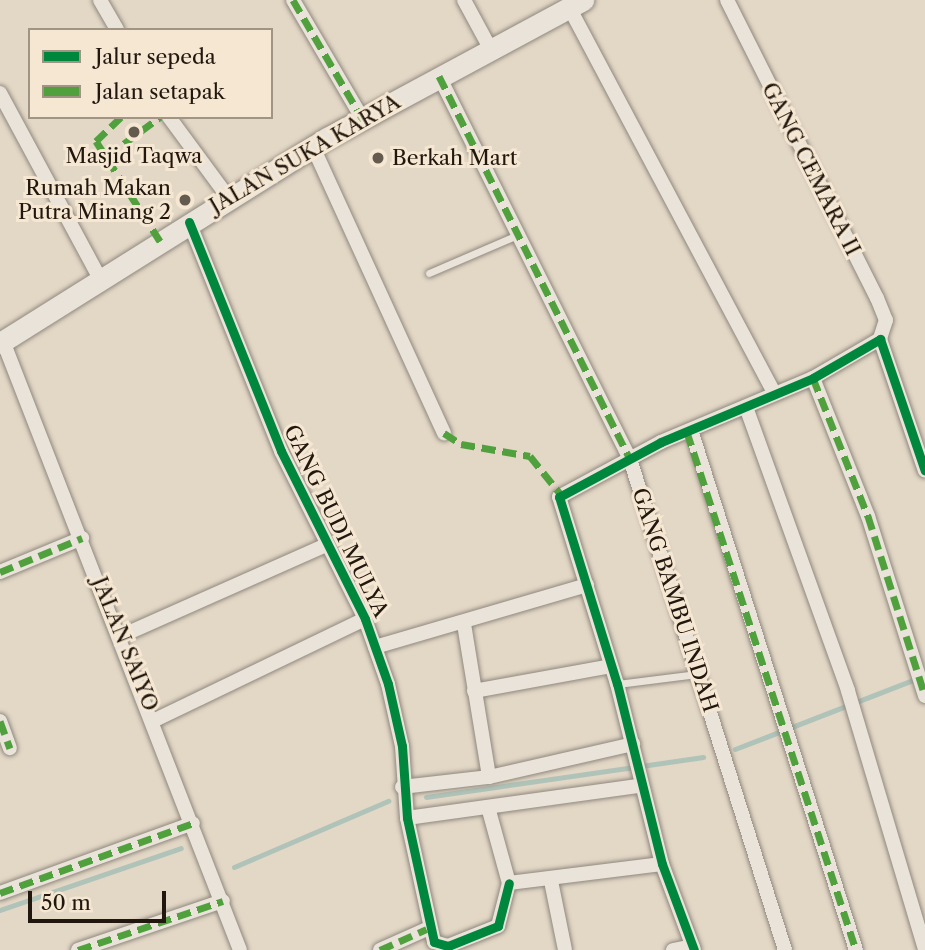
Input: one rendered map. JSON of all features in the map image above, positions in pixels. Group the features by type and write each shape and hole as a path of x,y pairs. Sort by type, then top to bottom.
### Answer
{"main road":[{"name":"JALAN SUKA KARYA","path":"2,342 99,277 228,197 439,76 576,3"}],"street":[{"path":"100,0 116,28"},
{"path":"293,0 363,120"},
{"path":"464,0 490,48"},
{"name":"GANG CEMARA II","path":"727,0 877,298 886,320 880,339 925,471"},
{"path":"576,3 773,390"},
{"name":"GANG BAMBU INDAH","path":"439,76 515,236 630,459 785,950"},
{"path":"0,93 99,277"},
{"path":"170,119 228,197"},
{"path":"313,147 444,433"},
{"name":"GANG BUDI MULYA","path":"189,222 324,546 365,619 375,647 402,746 402,787 426,929"},
{"path":"673,950 694,948 662,864 638,781 617,684 559,498 630,459 746,407 773,390 813,378 880,339"},
{"name":"JALAN SAIYO","path":"2,342 155,720 240,950"},
{"path":"813,378 868,516 925,696"},
{"path":"746,407 848,691 925,950"},
{"path":"691,430 856,950"},
{"path":"0,572 82,538"},
{"path":"121,636 324,546"},
{"path":"375,647 464,624 516,601 587,585"},
{"path":"155,720 365,619"},
{"path":"464,624 489,776"},
{"path":"474,691 611,666"},
{"path":"0,721 10,748"},
{"path":"402,787 489,776 633,751"},
{"path":"407,818 638,781"},
{"path":"380,950 426,929 444,946 477,938 498,926 509,883 488,807"},
{"path":"0,893 193,823"},
{"path":"509,883 551,881 662,864"},
{"path":"551,881 565,950"},
{"path":"78,950 223,901"}],"lane":[{"path":"429,274 515,236"},
{"path":"617,684 697,674"}],"waterway":[{"path":"735,749 918,678"},
{"path":"426,797 703,757"},
{"path":"234,867 388,801"},
{"path":"0,910 181,848"}],"marked path":[{"path":"293,0 363,120"},
{"path":"439,76 630,459"},
{"path":"119,119 96,141 160,241"},
{"path":"107,156 157,119"},
{"path":"813,378 868,516 925,696"},
{"path":"687,432 856,950"},
{"path":"444,433 461,444 530,456 562,496"},
{"path":"0,572 82,538"},
{"path":"0,721 10,748"},
{"path":"0,893 193,823"},
{"path":"78,950 223,901"},
{"path":"380,950 427,929"}],"cycle path":[{"path":"189,222 281,451 365,619 388,684 402,746 407,818 434,942 448,946 498,926 509,883"},
{"path":"694,950 662,864 617,684 559,497 661,442 813,378 880,339 925,471"}],"place":[{"name":"Masjid Taqwa","path":"134,132"},
{"name":"Berkah Mart","path":"378,158"},
{"name":"Rumah Makan Putra Minang 2","path":"185,200"}]}
